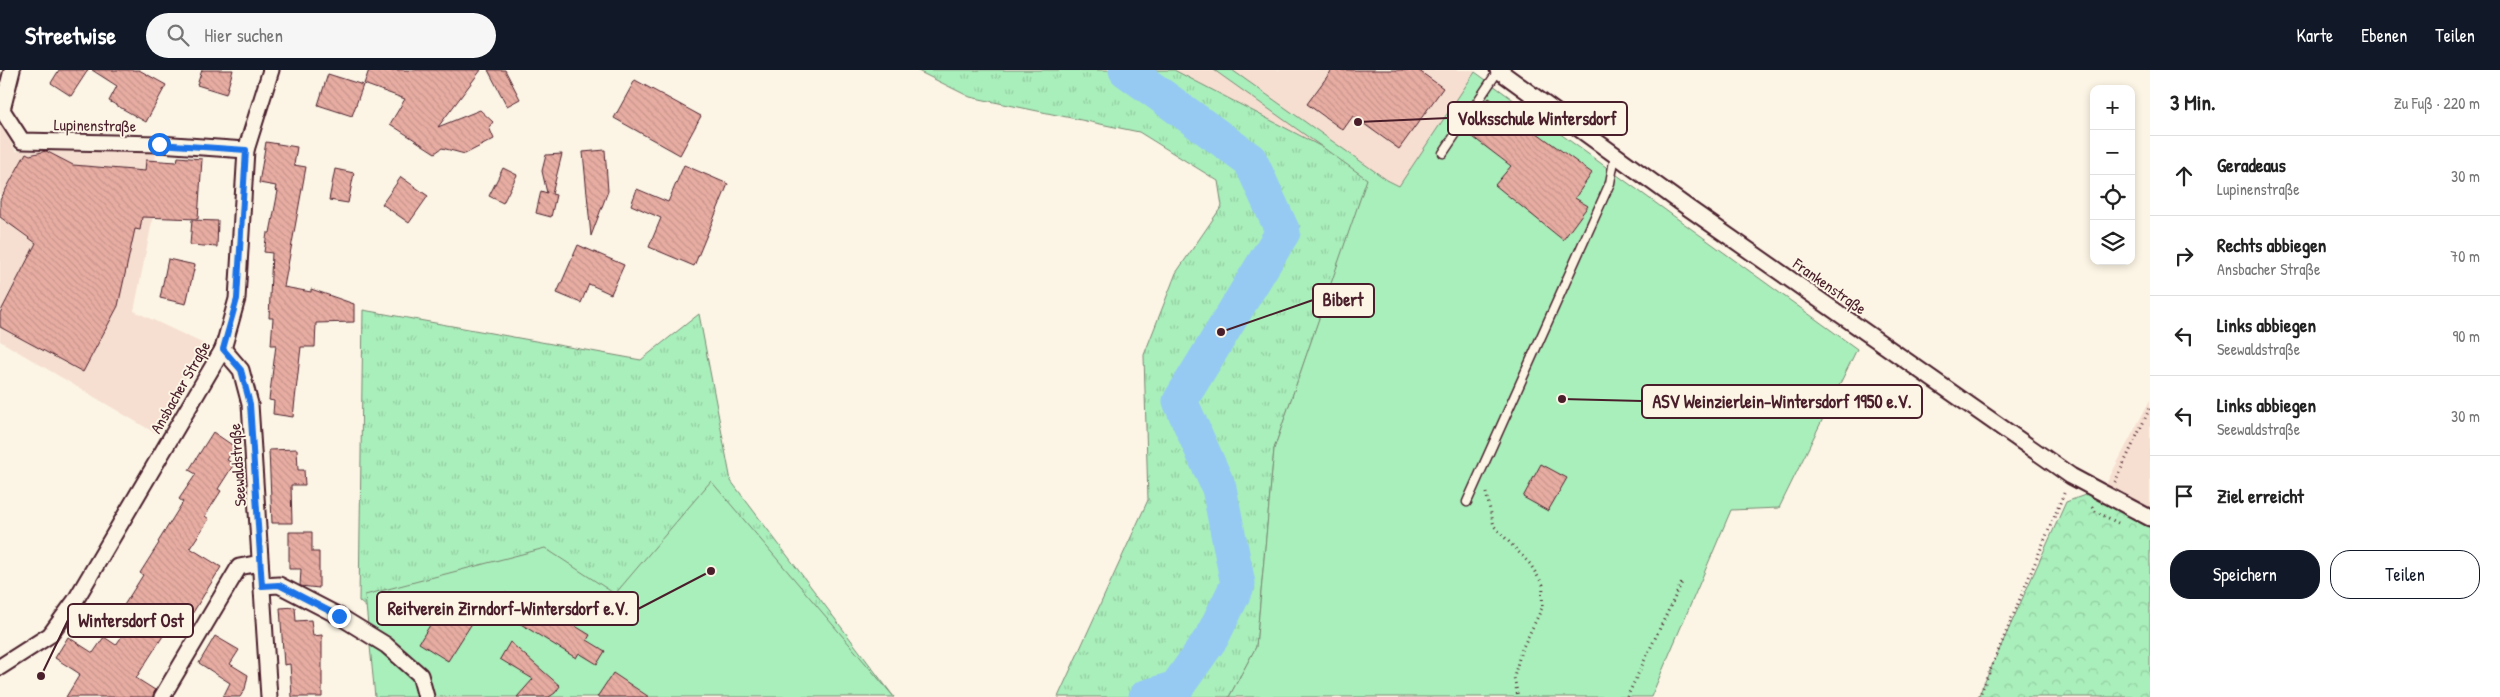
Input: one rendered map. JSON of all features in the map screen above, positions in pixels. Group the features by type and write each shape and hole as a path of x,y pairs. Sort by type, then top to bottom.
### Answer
{"street":[{"name":"Lupinenstraße","path":"12,70 2,110 22,141 159,144 246,150"},
{"name":"Ansbacher Straße","path":"0,667 50,635 75,601 223,349 237,299 246,150 272,70"},
{"name":"Frankenstraße","path":"1498,70 1615,155 2071,476 2150,518"},
{"name":"Seewaldstraße","path":"223,349 241,370 250,404 269,697"},
{"path":"162,697 240,567 260,563"},
{"path":"262,586 279,585 339,616 386,645 420,674 426,697"}],"lane":[{"path":"1443,153 1498,70"},
{"path":"1467,502 1610,183 1615,155"}],"path":[{"path":"2108,497 2150,408"},
{"path":"1481,471 1494,526 1530,564 1542,585 1542,608 1521,651 1514,677 1518,697"},
{"path":"1979,697 2071,476"},
{"path":"1627,697 1683,580"}],"shaded area":[{"path":"1174,70 1473,70 1475,72 1399,186"},
{"path":"0,124 16,151 156,150 153,217 134,311 204,344 155,433 0,341"},
{"path":"2150,400 2150,512 2104,488"}],"green space":[{"path":"916,70 1174,70 1370,172 1274,449 1256,647 1229,697 1058,697 1148,500 1144,355 1176,273 1222,206 1218,181 1139,132 970,97"},
{"path":"1214,70 1232,70 1387,180 1399,186 1475,72 1857,349 1779,508 1731,510 1651,697 1229,697 1256,647 1274,449 1367,179"},
{"path":"363,310 641,360 699,314 731,481 894,697 367,608 359,601"},
{"path":"711,481 894,697 375,697 365,595 545,548 615,594"},
{"path":"2104,488 2150,512 2150,697 1978,697 2066,502"}],"building":[{"path":"59,70 88,70 71,96 51,83"},
{"path":"92,70 139,70 166,85 146,122 109,101 117,86"},
{"path":"202,70 233,70 226,94 197,85"},
{"path":"369,70 481,70 438,127 480,110 493,122 489,127 494,139 465,154 442,148 435,153 390,124 405,99 364,84"},
{"path":"488,70 505,70 520,99 507,106"},
{"path":"1332,70 1418,70 1443,88 1399,149 1353,116 1343,130 1307,104"},
{"path":"328,74 363,85 352,116 318,105"},
{"path":"635,80 701,116 680,155 614,118"},
{"path":"1489,98 1592,173 1575,198 1588,206 1563,240 1495,185 1511,166 1465,131"},
{"path":"266,142 297,147 294,165 306,167 284,287 311,292 311,289 354,304 354,322 316,323 315,347 301,347 293,417 273,414 274,401 269,400 276,345 271,345 273,318 269,318 272,253 264,252 267,233 270,233 278,191 275,190 276,186 259,183"},
{"path":"605,150 608,191 591,236 583,152"},
{"path":"46,151 73,165 145,171 146,160 177,162 178,157 202,159 198,219 142,217 140,230 135,229 118,306 83,372 0,327 0,313 36,243 0,217 0,200 26,153 30,155"},
{"path":"562,154 552,194 556,195 551,217 536,213 541,191 547,193 542,171 546,155"},
{"path":"684,165 728,184 694,266 649,247 661,218 631,205 637,189 668,202"},
{"path":"503,168 517,175 503,203 489,196"},
{"path":"335,169 354,173 348,203 329,200"},
{"path":"401,177 428,196 409,223 382,204"},
{"path":"192,220 218,221 217,247 190,245"},
{"path":"578,245 624,265 611,294 589,284 581,303 557,293"},
{"path":"168,259 195,265 186,304 160,298"},
{"path":"213,432 235,447 227,460 234,464 218,489 221,491 205,516 209,519 190,548 221,567 181,632 170,625 136,678 155,690 153,697 66,697 80,674 55,658 68,637 93,653 104,637 116,645 134,618 121,610 143,575 140,573 183,502 179,499 196,474 189,470"},
{"path":"297,449 298,470 304,470 305,485 291,485 292,523 272,523 269,450"},
{"path":"1541,464 1567,478 1548,511 1523,497"},
{"path":"289,532 312,532 312,552 319,552 319,588 300,586 301,569 289,569"},
{"path":"505,592 536,620 544,607 590,635 587,640 605,651 597,664 579,653 576,658 493,607"},
{"path":"446,599 476,617 448,661 419,643"},
{"path":"295,607 296,621 311,620 313,636 322,635 322,697 292,697 290,664 284,665 280,608"},
{"path":"215,636 239,650 230,664 248,675 245,689 240,697 223,697 230,683 199,663"},
{"path":"510,642 560,686 555,693 549,697 517,697 533,679 500,659"},
{"path":"613,673 649,697 597,697"}],"waterway":[{"path":"1126,70 1250,160 1283,232 1180,401 1219,488 1238,584 1212,637 1176,688 1146,697"}],"place":[{"name":"Volksschule Wintersdorf","path":"1358,122"},
{"name":"Bibert","path":"1221,332"},
{"name":"ASV Weinzierlein-Wintersdorf 1950 e.V.","path":"1562,399"},
{"name":"Reitverein Zirndorf-Wintersdorf e.V.","path":"711,571"},
{"name":"Wintersdorf Ost","path":"41,676"}],"route":[{"path":"159,144 246,150 237,299 223,349 241,370 250,404 262,586 279,585 339,616"}]}
